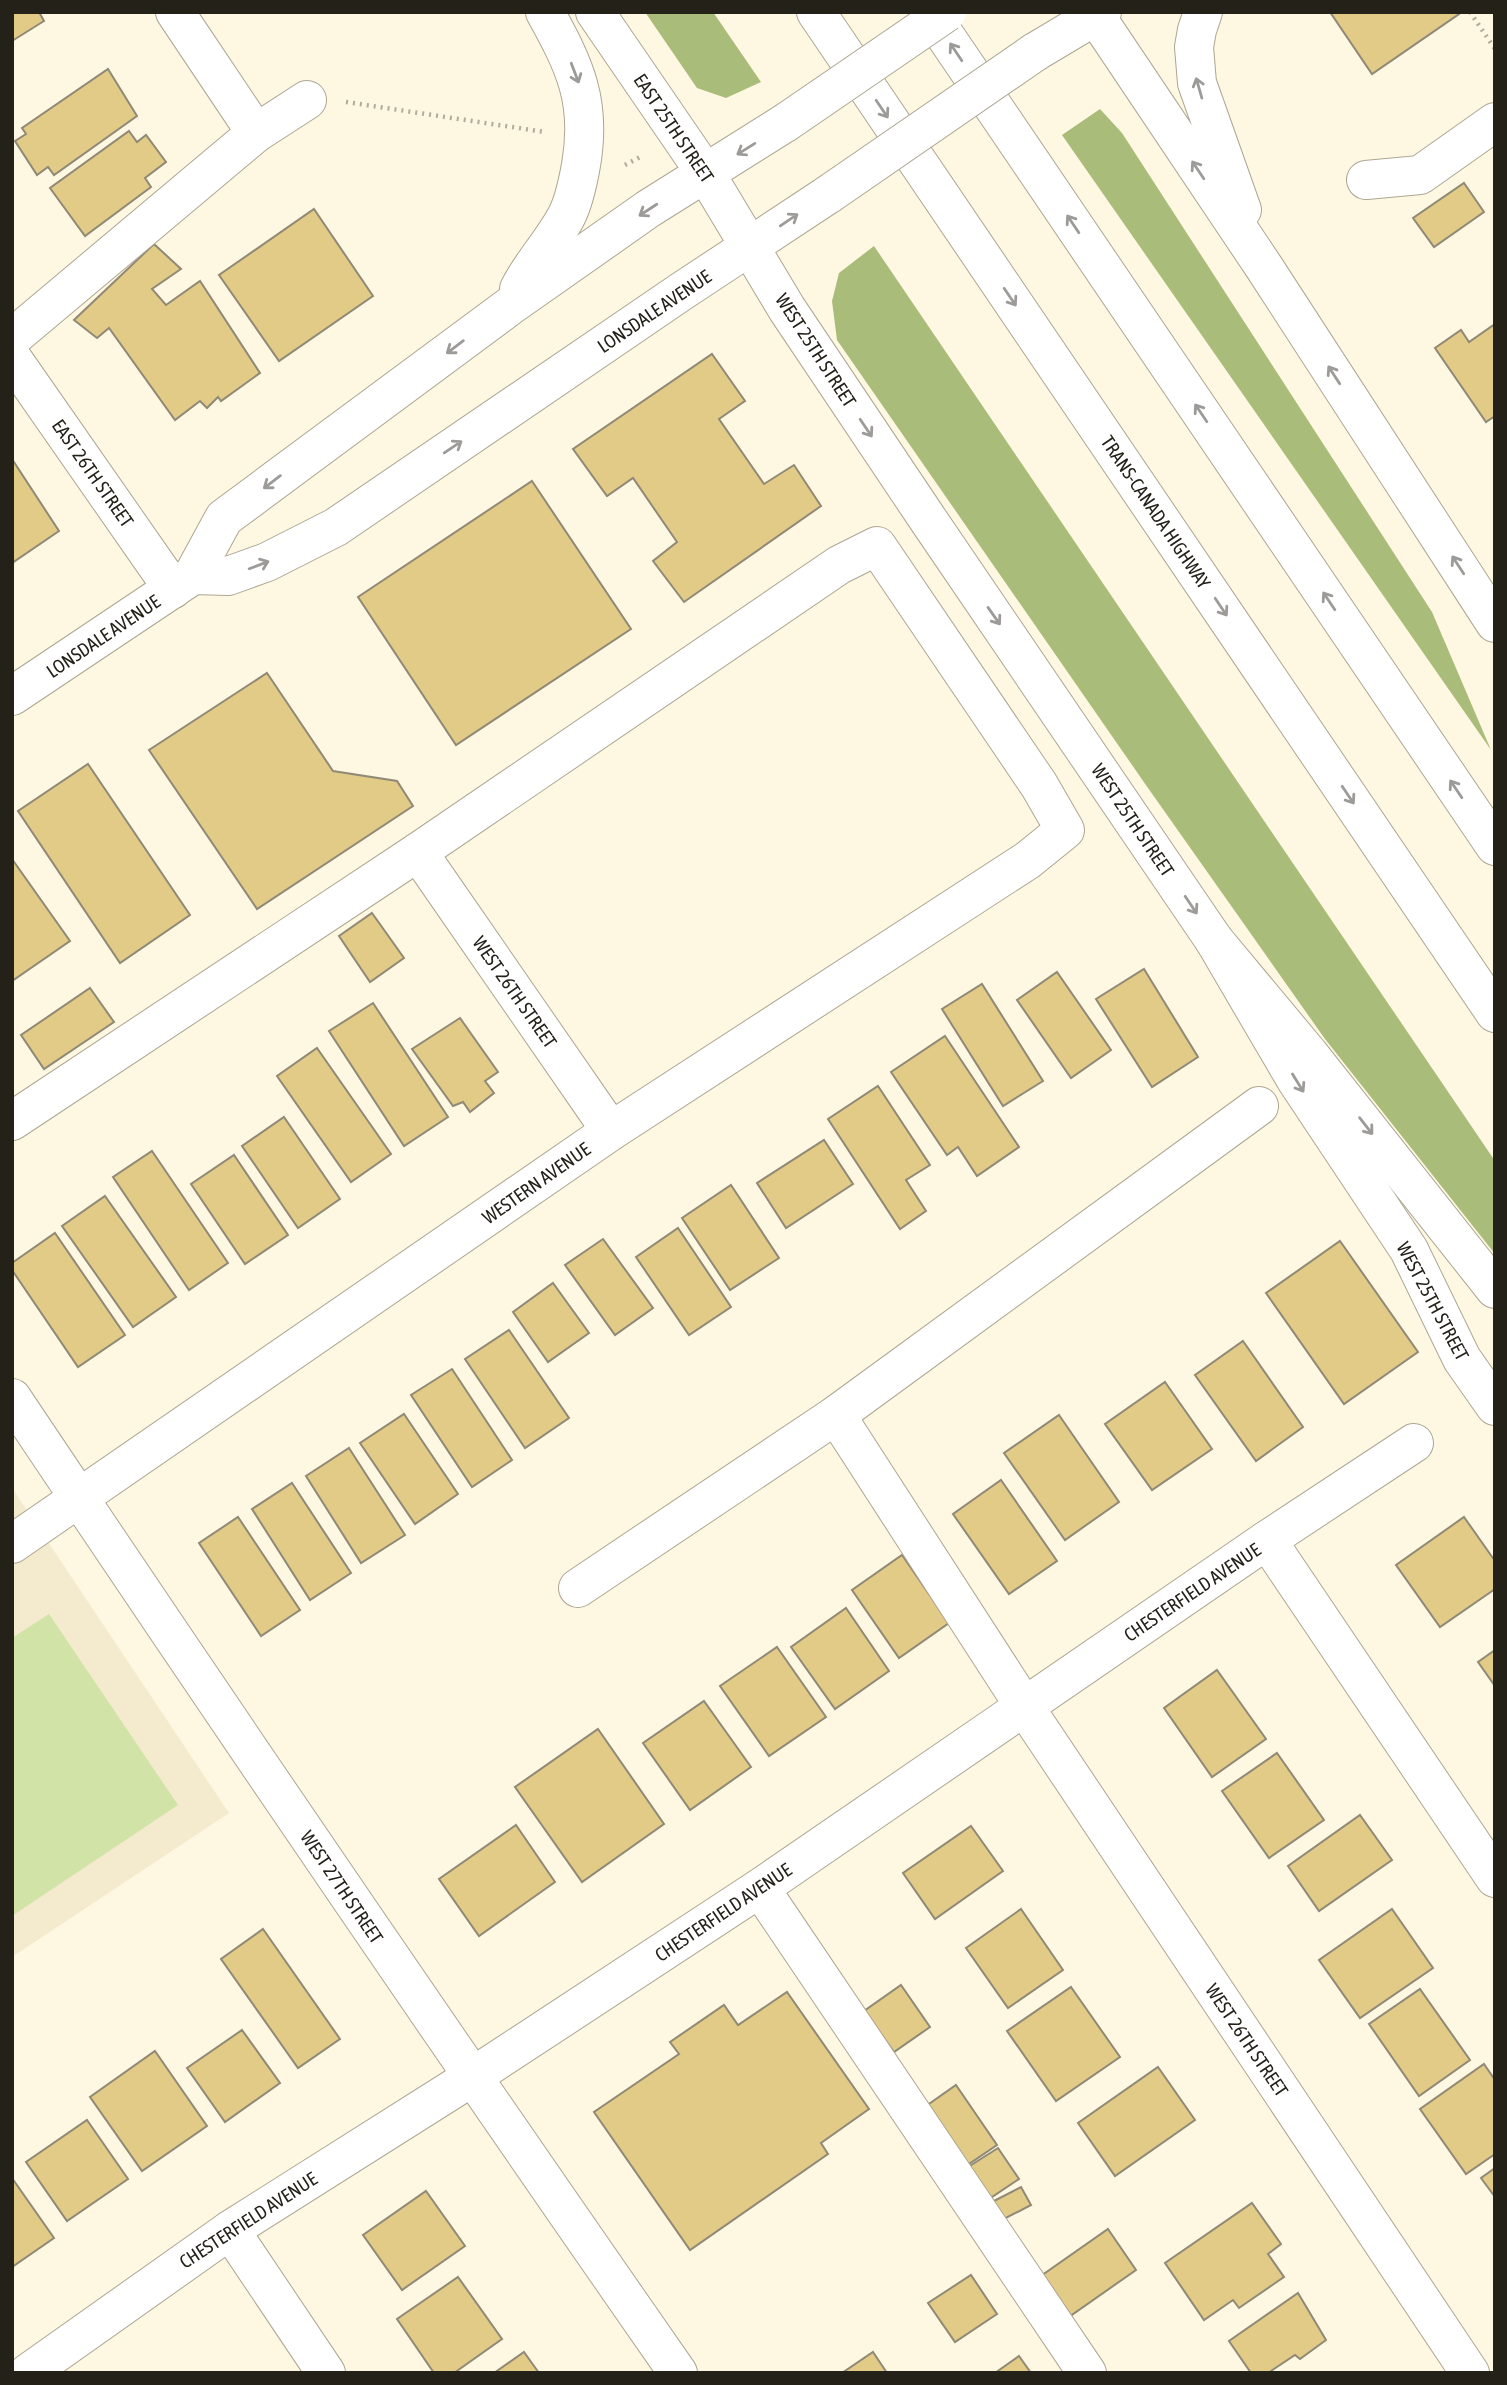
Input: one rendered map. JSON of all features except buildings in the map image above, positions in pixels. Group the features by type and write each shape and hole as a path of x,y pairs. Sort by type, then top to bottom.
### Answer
{"main road":[{"path":"175,12 256,133"},
{"path":"510,306 529,270 550,244 568,214 586,137 582,93 566,49 545,12"},
{"name":"EAST 25TH STREET","path":"595,12 706,174 750,247"},
{"name":"TRANS-CANADA HIGHWAY","path":"816,12 1495,1013"},
{"path":"929,12 1495,846"},
{"name":"LONSDALE AVENUE","path":"12,696 183,582 224,518 510,306 648,209 785,123 947,12"},
{"path":"1203,12 1196,30 1194,47 1196,83 1264,268"},
{"path":"1097,14 1495,623"},
{"name":"LONSDALE AVENUE","path":"183,582 228,576 267,562 335,527 1035,52 1097,14"},
{"path":"12,338 256,133 307,100"},
{"path":"1366,180 1420,175 1495,122"},
{"name":"WEST 25TH STREET","path":"750,247 787,309 926,518 1214,940 1296,1080 1409,1251 1462,1359 1495,1406"},
{"name":"EAST 26TH STREET","path":"12,358 183,582"},
{"name":"WESTERN AVENUE","path":"12,1544 611,1132 1028,860 1065,830 1031,774 877,546 839,565 418,852"},
{"path":"12,1121 418,852"},
{"name":"WEST 26TH STREET","path":"418,852 611,1132"},
{"path":"1214,940 1309,1054 1495,1289"},
{"path":"578,1588 836,1415 1259,1106"},
{"name":"WEST 27TH STREET","path":"12,1398 472,2077 678,2373"},
{"name":"WEST 26TH STREET","path":"836,1415 1024,1706 1470,2373"},
{"name":"CHESTERFIELD AVENUE","path":"28,2373 230,2230 472,2077 760,1888 1414,1443"},
{"path":"1268,1540 1495,1878"},
{"path":"760,1888 1087,2373"},
{"path":"230,2230 326,2373"}],"path":[{"path":"1470,12 1495,49"},
{"path":"307,100 359,102 553,134"},
{"path":"625,165 640,157"}],"shaded area":[{"path":"12,1488 229,1813 12,1957"}],"green space":[{"path":"645,12 713,12 761,82 726,98 697,88"},
{"path":"1100,109 1122,133 1432,612 1491,750 1062,135"},
{"path":"874,246 1495,1161 1495,1254 1325,1039 837,340 832,301 839,273"},
{"path":"49,1614 178,1805 12,1916 12,1638"}]}
